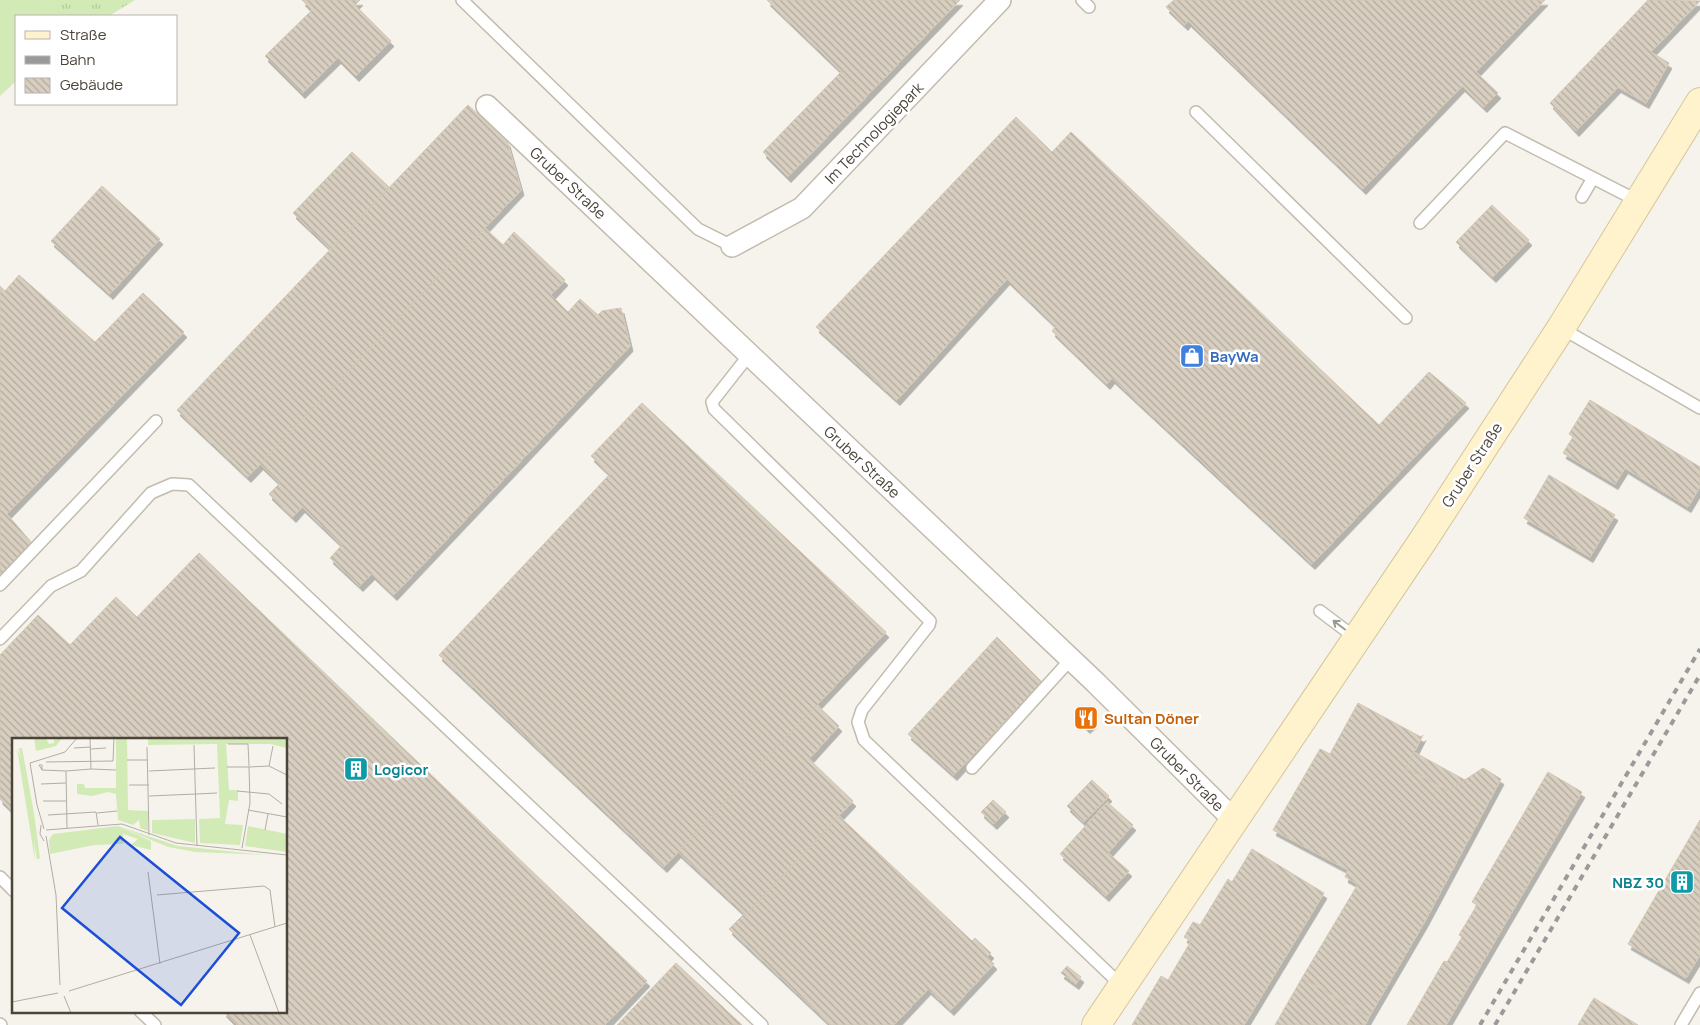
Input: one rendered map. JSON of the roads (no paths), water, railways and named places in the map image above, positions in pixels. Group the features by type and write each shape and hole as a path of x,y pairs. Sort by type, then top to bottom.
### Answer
{"street":[{"name":"Im Technologiepark","path":"732,246 802,208 1000,0"},
{"name":"Gruber Straße","path":"1096,1025 1358,639 1561,328 1700,102"},
{"name":"Gruber Straße","path":"487,106 1071,659 1235,820"}],"lane":[{"path":"462,0 698,229 732,246"},
{"path":"1196,112 1406,318"},
{"path":"1420,223 1505,133 1638,201"},
{"path":"1582,197 1593,178"},
{"path":"1561,328 1700,408"},
{"path":"749,355 712,402 714,409 930,621 862,710 858,722 864,740 1122,986"},
{"path":"0,585 156,422"},
{"path":"0,639 51,586 81,571 151,493 172,484 189,485 762,1025"},
{"path":"1320,611 1358,639"},
{"path":"972,768 1071,659"},
{"path":"0,877 12,889"},
{"path":"1681,1025 1700,993"},
{"path":"141,1012 155,1025"}],"railway":[{"path":"1480,1025 1700,649"},
{"path":"1495,1025 1700,675"}],"place":[{"name":"BayWa","path":"1192,356"},
{"name":"Sultan Döner","path":"1086,718"},
{"name":"Logicor","path":"356,769"},
{"name":"NBZ 30","path":"1682,882"}]}
